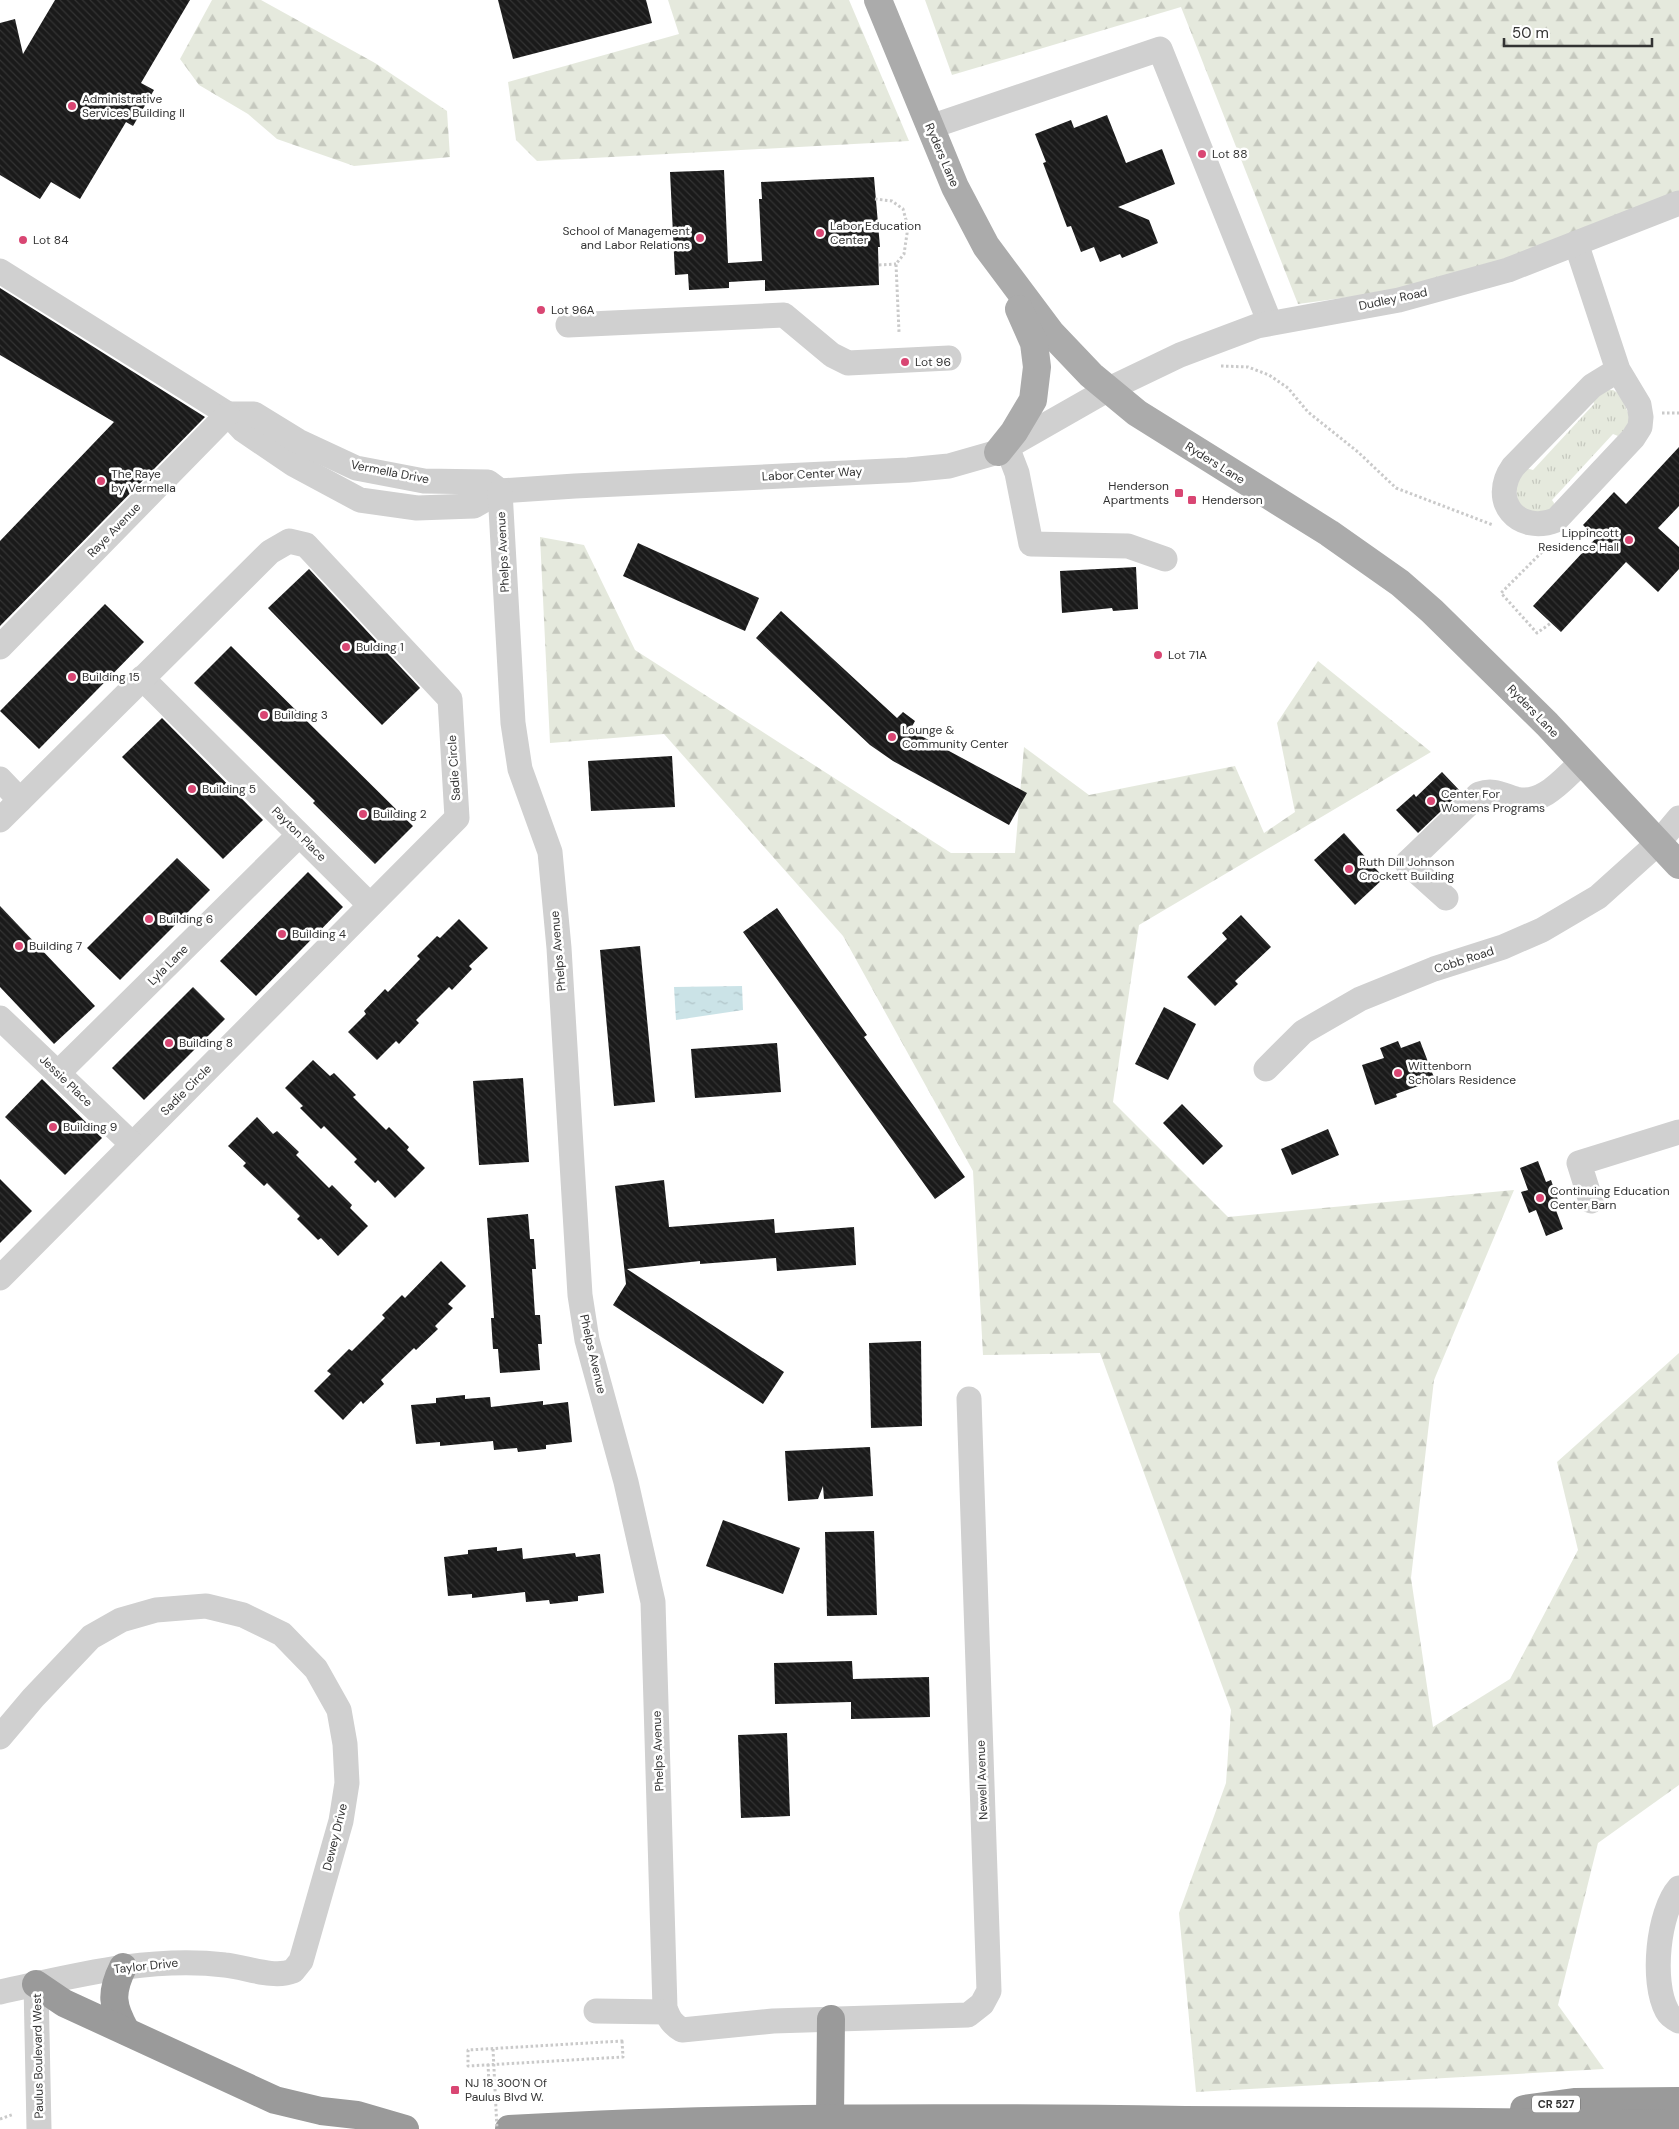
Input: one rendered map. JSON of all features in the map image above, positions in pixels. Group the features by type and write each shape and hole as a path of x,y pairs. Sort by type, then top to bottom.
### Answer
{"highway":[{"path":"123,1967 116,1986 114,2000 117,2016 126,2031"},
{"path":"36,1984 64,2003 275,2100 321,2111 357,2115 405,2129"},
{"path":"830,2118 832,2019"},
{"name":"CR 527","path":"1434,2122 1574,2102 1679,2101"},
{"path":"509,2129 649,2122 830,2118 1679,2124"}],"main road":[{"name":"Ryders Lane","path":"878,0 954,188 986,246 1051,334 1107,390 1151,422 1329,533 1400,583 1432,611 1515,692 1679,865"},
{"path":"986,246 1021,313 1034,343 1037,368 1033,400 1002,449"}],"street":[{"path":"930,127 1160,50 1270,323"},
{"name":"Dudley Road","path":"1107,390 1180,355 1257,326 1398,300 1508,270 1679,203"},
{"path":"1576,243 1618,370 1639,406 1640,427 1633,438 1556,520 1539,524 1521,520 1514,515 1503,494 1506,477 1513,467 1592,386 1618,370"},
{"path":"0,271 228,414 244,430 293,464 360,500 417,508 474,506 500,491"},
{"path":"568,325 784,315 832,355 848,363 949,358"},
{"name":"Labor Center Way","path":"500,491 908,470 949,466 1002,449 1107,390"},
{"name":"Raye Avenue","path":"0,647 228,414"},
{"path":"1002,449 1017,473 1031,544 1128,546 1165,559"},
{"name":"Phelps Avenue","path":"500,491 513,723 520,769 550,852 559,948 580,1295 587,1340 626,1482 654,1602 666,2012"},
{"name":"Sadie Circle","path":"0,820 270,552 289,541 306,545 450,699 457,818 0,1278"},
{"name":"Payton Place","path":"142,678 370,905"},
{"path":"1446,898 1407,863 1479,794 1490,790 1519,800 1532,800 1548,792 1581,763"},
{"path":"0,779 20,800"},
{"name":"Cobb Road","path":"1266,1068 1303,1032 1360,999 1434,969 1503,947 1542,930 1598,897 1658,843 1679,818"},
{"name":"Lyla Lane","path":"58,1074 299,834"},
{"name":"Jessie Place","path":"0,1018 132,1144"},
{"path":"1591,1201 1579,1163 1674,1137"},
{"name":"Newell Avenue","path":"832,2019 968,2015 982,2004 989,1991 968,1399"},
{"name":"Dewey Drive","path":"0,1737 33,1698 91,1638 121,1620 156,1610 206,1606 243,1615 282,1634 316,1669 339,1710 345,1744 346,1764 346,1783 341,1821 301,1961 293,1971"},
{"path":"1679,1888 1672,1896 1659,1939 1659,1981 1668,2012 1679,2021"},
{"name":"Taylor Drive","path":"0,1992 142,1964 185,1962 226,1965 275,1974 293,1971"},
{"name":"Paulus Boulevard West","path":"36,1984 39,2129"},
{"path":"596,2011 666,2012 674,2026 682,2030 691,2031 773,2021 832,2019"}],"path":[{"path":"876,199 892,201 903,210 908,228 908,239 904,254 896,264 899,332"},
{"path":"879,265 896,264"},
{"path":"1221,366 1248,367 1269,375 1288,388 1308,412 1358,452 1396,488 1496,526"},
{"path":"1656,414 1679,412"},
{"path":"1562,532 1584,551"},
{"path":"1551,622 1537,633 1501,593 1555,539"},
{"path":"622,2041 623,2057 468,2066 468,2050 493,2049 622,2041"},
{"path":"493,2049 497,2129"},
{"path":"488,2064 489,2084"},
{"path":"0,2119 14,2114"}],"green space":[{"path":"212,0 261,0 375,63 447,111 450,157 354,166 277,139 248,114 199,85 180,59"},
{"path":"668,0 849,0 909,141 537,161 516,140 508,82 679,34"},
{"path":"925,0 1679,0 1679,207 1506,276 1298,304 1181,7 952,75"},
{"path":"1603,390 1613,390 1620,394 1632,422 1618,436 1613,434 1552,500 1554,503 1553,511 1531,513 1518,503 1515,480 1526,468 1533,470 1594,404 1593,398"},
{"path":"540,537 584,545 635,650 951,853 1015,853 1024,747 1089,795 1235,766 1264,833 1295,812 1277,723 1318,661 1431,752 1139,925 1113,1102 1228,1217 1514,1190 1434,1380 1411,1578 1433,1727 1510,1679 1578,1550 1557,1462 1679,1353 1679,1785 1598,1843 1558,2005 1604,2069 1196,2092 1179,1913 1226,1783 1231,1710 1100,1353 983,1355 973,1171 843,936 664,734 550,743"}],"water":[{"path":"742,986 743,1010 676,1020 674,987"}],"building":[{"name":"Administrative Services Building II","path":"55,0 190,0 141,83 154,90 133,126 126,122 80,199 51,182 40,199 0,175 0,23 15,19 23,54"},
{"path":"498,0 646,0 652,23 513,59"},
{"path":"1107,115 1126,163 1162,149 1175,184 1118,207 1149,220 1158,243 1122,258 1120,254 1100,262 1094,247 1081,252 1071,226 1067,227 1043,163 1046,162 1035,134 1071,120 1074,128"},
{"name":"Labor Education Center","path":"724,170 728,263 762,261 759,199 762,199 761,182 874,177 880,247 878,247 879,285 765,291 765,280 729,282 729,288 689,290 688,274 675,275 670,172"},
{"name":"The Raye by Vermella","path":"0,288 205,417 0,626 0,541 114,422 0,355"},
{"name":"Lippincott Residence Hall","path":"1679,447 1679,506 1658,528 1679,547 1679,569 1658,592 1626,562 1561,632 1533,606 1596,538 1583,525 1614,492 1626,504"},
{"path":"638,543 759,598 745,631 623,576"},
{"path":"1136,567 1138,609 1113,611 1112,608 1062,613 1060,571"},
{"name":"Bulding 1","path":"309,569 420,688 382,725 268,608"},
{"name":"Building 15","path":"105,604 144,642 39,749 0,711"},
{"path":"781,611 897,718 903,712 915,721 910,730 1027,793 1009,825 893,761 870,745 756,638"},
{"path":"231,646 413,826 375,864 313,803 315,801 194,683"},
{"name":"Building 5","path":"162,718 263,820 223,859 122,757"},
{"path":"672,756 675,807 591,811 588,761"},
{"name":"Center For Womens Programs","path":"1442,772 1461,792 1418,833 1396,810 1414,794 1416,797"},
{"name":"Ruth Dill Johnson Crockett Building","path":"1344,833 1384,878 1355,905 1314,860"},
{"name":"Building 6","path":"177,858 210,890 120,980 87,948"},
{"name":"Building 4","path":"308,872 343,907 256,996 220,961"},
{"name":"Building 7","path":"0,906 95,1006 54,1044 0,987"},
{"path":"777,908 867,1035 864,1037 965,1177 935,1199 743,932"},
{"path":"1241,915 1271,947 1235,981 1238,984 1215,1006 1187,977 1227,939 1222,933"},
{"path":"459,919 488,948 469,966 472,969 452,990 449,987 416,1020 419,1023 399,1044 396,1041 377,1060 348,1032 366,1014 364,1011 385,989 388,992 420,959 417,956 437,936 440,938"},
{"path":"640,946 655,1102 614,1106 600,950"},
{"name":"Building 8","path":"193,987 225,1019 144,1100 112,1068"},
{"path":"1164,1007 1196,1024 1168,1080 1135,1064"},
{"name":"Wittenborn Scholars Residence","path":"1398,1041 1401,1048 1420,1041 1435,1080 1396,1094 1397,1097 1375,1105 1362,1065 1384,1058 1380,1048"},
{"path":"777,1043 781,1092 695,1098 691,1049"},
{"path":"313,1060 330,1076 334,1073 356,1095 353,1097 386,1130 389,1127 409,1147 407,1150 425,1168 395,1198 378,1180 375,1183 354,1162 357,1159 324,1126 321,1129 300,1108 303,1106 285,1088"},
{"path":"523,1078 529,1162 479,1165 473,1081"},
{"name":"Building 9","path":"42,1079 102,1138 65,1175 5,1117"},
{"path":"1182,1104 1223,1146 1203,1165 1163,1123"},
{"path":"257,1117 273,1134 277,1131 299,1152 296,1155 329,1188 332,1185 352,1205 350,1208 368,1226 338,1256 321,1238 318,1240 297,1219 300,1216 267,1183 264,1186 243,1166 246,1163 228,1146"},
{"path":"1328,1129 1339,1155 1292,1175 1281,1149"},
{"name":"Continuing Education Center Barn","path":"1538,1161 1546,1182 1551,1180 1559,1203 1554,1205 1563,1229 1546,1236 1536,1210 1529,1213 1521,1192 1528,1190 1520,1168"},
{"path":"0,1179 32,1211 0,1243"},
{"path":"664,1180 669,1227 774,1219 775,1233 854,1227 856,1265 777,1271 776,1258 700,1264 700,1261 627,1269 784,1372 763,1404 613,1305 626,1284 615,1186"},
{"path":"528,1214 530,1239 534,1239 536,1269 532,1269 535,1315 540,1315 542,1344 538,1344 540,1370 500,1373 498,1349 493,1349 491,1318 494,1318 487,1218"},
{"path":"441,1261 466,1286 448,1304 453,1308 435,1326 438,1329 416,1350 414,1348 381,1380 384,1384 363,1404 361,1401 343,1420 314,1391 331,1374 327,1371 349,1349 352,1351 385,1318 382,1315 402,1295 405,1298"},
{"path":"921,1341 922,1426 871,1428 869,1343"},
{"path":"465,1395 465,1399 490,1397 491,1407 543,1401 543,1405 568,1402 572,1442 546,1445 546,1449 518,1452 517,1448 494,1450 493,1441 440,1446 440,1442 416,1444 411,1405 436,1403 436,1398"},
{"path":"870,1447 873,1496 824,1499 823,1486 818,1499 788,1501 785,1451"},
{"path":"723,1520 800,1548 783,1594 706,1566"},
{"path":"874,1531 877,1615 827,1616 825,1532"},
{"path":"497,1547 497,1551 522,1548 523,1559 575,1553 576,1557 600,1554 604,1593 578,1596 578,1601 550,1604 549,1600 526,1602 525,1592 472,1598 472,1594 448,1596 444,1557 468,1554 468,1550"},
{"path":"852,1661 853,1679 929,1677 930,1717 851,1719 851,1702 775,1704 774,1663"},
{"path":"787,1733 790,1816 741,1818 738,1735"}],"place":[{"name":"Administrative Services Building II","path":"72,106"},
{"name":"Lot 88","path":"1202,154"},
{"name":"Labor Education Center","path":"820,233"},
{"name":"School of Management and Labor Relations","path":"700,238"},
{"name":"Lot 84","path":"23,240"},
{"name":"Lot 96A","path":"541,310"},
{"name":"Lot 96","path":"905,362"},
{"name":"The Raye by Vermella","path":"101,481"},
{"name":"Henderson Apartments","path":"1179,493"},
{"name":"Henderson","path":"1192,500"},
{"name":"Lippincott Residence Hall","path":"1629,540"},
{"name":"Bulding 1","path":"346,647"},
{"name":"Lot 71A","path":"1158,655"},
{"name":"Building 15","path":"72,677"},
{"name":"Building 3","path":"264,715"},
{"name":"Lounge & Community Center","path":"892,737"},
{"name":"Building 5","path":"192,789"},
{"name":"Center For Womens Programs","path":"1431,801"},
{"name":"Building 2","path":"363,814"},
{"name":"Ruth Dill Johnson Crockett Building","path":"1349,869"},
{"name":"Building 6","path":"149,919"},
{"name":"Building 4","path":"282,934"},
{"name":"Building 7","path":"19,946"},
{"name":"Building 8","path":"169,1043"},
{"name":"Wittenborn Scholars Residence","path":"1398,1073"},
{"name":"Building 9","path":"53,1127"},
{"name":"Continuing Education Center Barn","path":"1540,1198"},
{"name":"NJ 18 300'N Of Paulus Blvd W.","path":"455,2090"}]}
